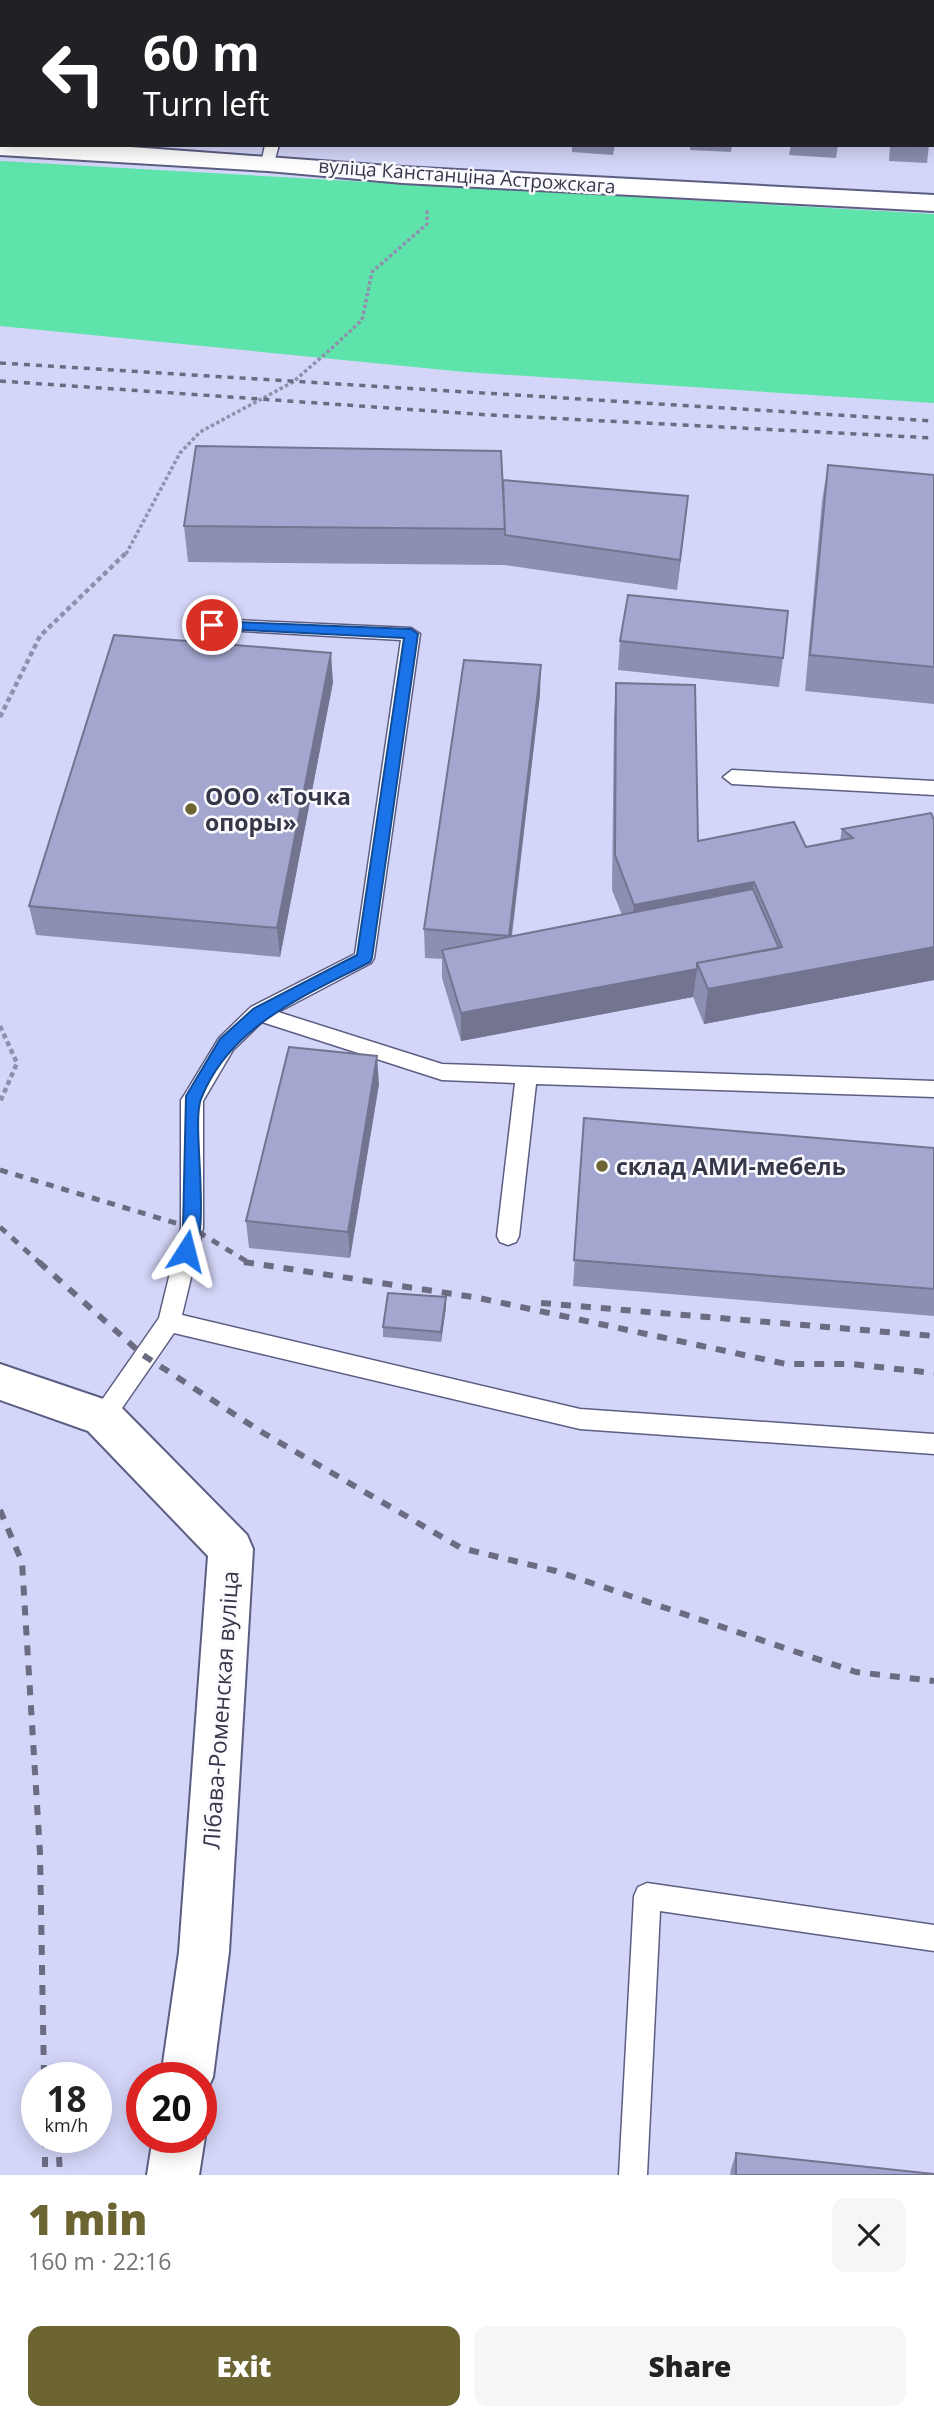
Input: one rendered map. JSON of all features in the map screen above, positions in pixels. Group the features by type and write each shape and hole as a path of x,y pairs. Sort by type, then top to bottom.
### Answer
{"street":[{"name":"вуліца Канстанціна Астрожскага","path":"0,147 270,154 403,174 934,203"},
{"name":"Лібава-Роменская вуліца","path":"0,1382 103,1418 231,1549 204,1952 189,2062"},
{"path":"173,2175 176,2153"}],"lane":[{"path":"103,1418 143,1355 169,1322 192,1228 192,1100 226,1044 258,1013 364,958 411,634 212,625"},
{"path":"732,777 934,788"},
{"path":"258,1013 442,1072 934,1089"},
{"path":"508,1236 526,1075"},
{"path":"169,1322 580,1419 934,1444"},
{"path":"633,2175 647,1896 934,1938"}],"path":[{"path":"0,718 40,636 123,559 180,453 200,432 293,382 362,320 372,272 427,224 427,186 403,174"},
{"path":"0,1026 17,1063 0,1102"}],"green space":[{"path":"0,161 934,214 934,403 465,372 0,326"}],"building":[{"path":"196,446 501,451 505,529 184,526"},
{"path":"828,465 934,475 934,667 810,655"},
{"path":"503,480 688,496 680,560 505,535"},
{"path":"628,595 788,611 783,658 620,641"},
{"name":"ООО «Точка опоры»","path":"114,635 331,653 277,928 29,906"},
{"path":"464,660 541,665 509,936 424,929"},
{"path":"616,683 695,685 698,841 794,822 806,847 853,838 842,829 931,813 934,820 934,947 708,989 697,963 782,947 754,882 634,905 615,855"},
{"path":"753,889 779,948 697,963 697,969 461,1013 442,950"},
{"path":"289,1047 377,1056 348,1232 246,1221"},
{"path":"584,1118 934,1148 934,1289 574,1260"},
{"path":"388,1293 446,1297 441,1332 383,1327"},
{"path":"736,2153 934,2174 934,2175 736,2175"}],"railway":[{"path":"0,363 934,421"},
{"path":"0,381 490,415 934,438"},
{"path":"0,1170 192,1228 249,1263"},
{"path":"0,1227 41,1264"},
{"path":"39,1262 143,1355 260,1431 461,1548 556,1571 856,1672 934,1681"},
{"path":"244,1262 249,1263"},
{"path":"249,1263 479,1298 786,1364 851,1364 934,1373"},
{"path":"541,1303 934,1336"},
{"path":"0,1510 22,1562 40,1853 44,2062"},
{"path":"45,2153 45,2175"},
{"path":"59,2153 60,2175"}],"place":[{"name":"ООО «Точка опоры»","path":"191,809"},
{"name":"склад АМИ-мебель","path":"602,1166"}],"route":[{"path":"186,1251 192,1228 192,1100 214,1062 226,1044 258,1013 364,958 411,634 212,625"}]}
